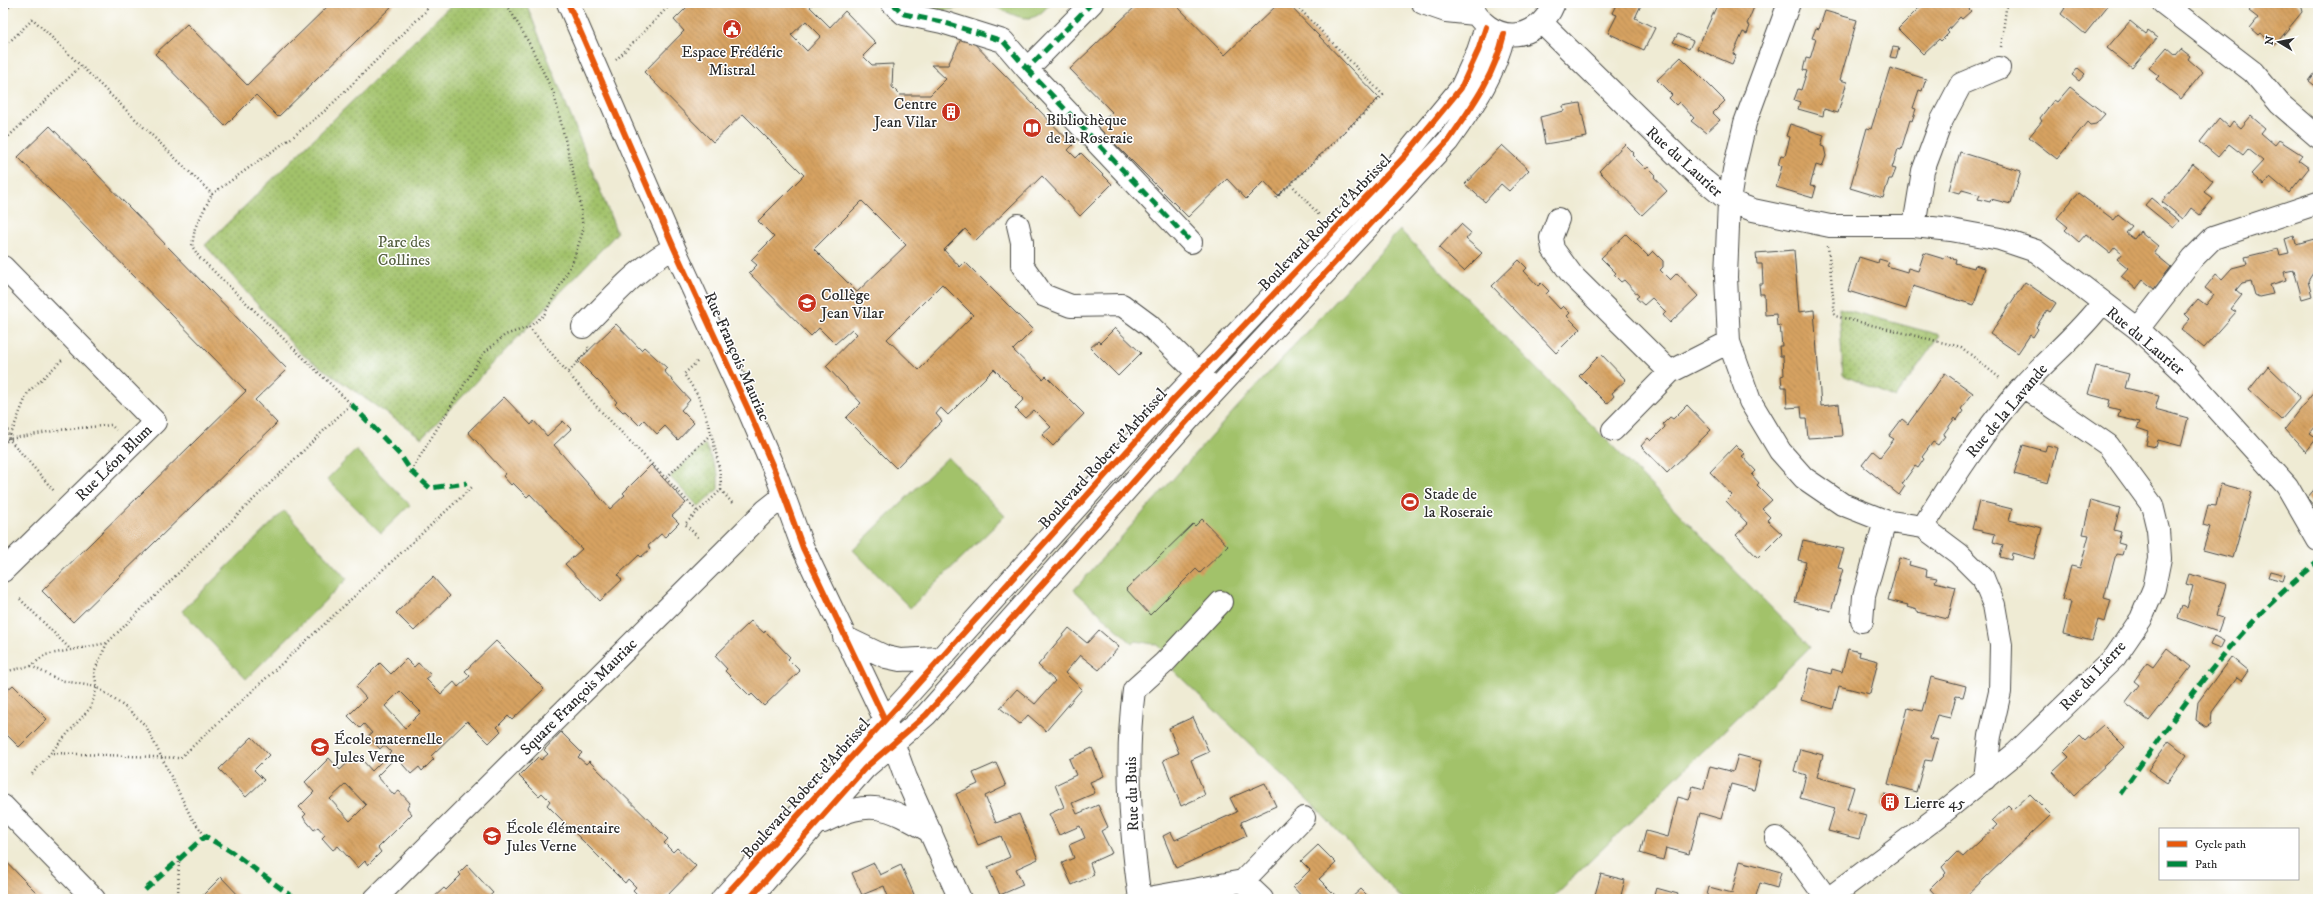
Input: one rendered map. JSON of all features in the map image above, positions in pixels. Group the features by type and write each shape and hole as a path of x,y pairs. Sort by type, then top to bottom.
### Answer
{"street":[{"name":"Rue François Mauriac","path":"568,3 674,248 748,409 784,496 803,548 844,637 885,720 893,744 960,899"},
{"path":"892,3 904,14 942,22 1003,41 1027,69 1191,242"},
{"path":"1027,69 1092,3"},
{"path":"1423,3 1446,11 1484,19 1518,34 1531,30 1542,23 1550,13 1554,3"},
{"path":"1789,3 1745,123 1729,201 1726,277 1730,342 1750,401 1780,451 1804,478 1842,504 1885,521 1923,527 1959,554 1983,578 1994,605 2001,645 2000,692 1990,736 1985,779"},
{"path":"2163,3 2254,72 2280,104 2318,137"},
{"name":"Boulevard Robert d'Arbrissel","path":"722,899 1198,374 1405,156 1461,88 1478,51 1484,19"},
{"name":"Boulevard Robert d'Arbrissel","path":"749,899 865,768 926,715 1216,390 1448,141 1476,101 1498,60 1484,19"},
{"name":"Rue du Laurier","path":"1542,23 1696,174 1729,201 1760,212 1830,226 1914,226 1951,230 2000,239 2036,251 2064,270 2102,303 2138,329 2186,374 2287,486 2318,540"},
{"path":"1914,226 1923,171 1942,120 1961,84 1999,68"},
{"path":"2138,329 2193,258 2213,238 2318,203"},
{"path":"1558,219 1551,238 1553,249 1572,275 1670,372"},
{"path":"1018,226 1022,242 1022,265 1043,295 1071,306 1122,305 1149,325 1216,390"},
{"path":"583,327 639,271 651,261 674,248"},
{"name":"Rue Léon Blum","path":"3,267 155,422 3,571"},
{"name":"Rue de la Lavande","path":"1923,527 2013,383 2089,320 2102,303"},
{"path":"1613,430 1670,372 1730,342"},
{"name":"Rue du Lierre","path":"1776,838 1792,851 1828,899 1985,779 2016,753 2115,657 2141,619 2154,588 2160,558 2158,530 2152,505 2108,445 2013,383"},
{"name":"Square François Mauriac","path":"375,899 754,521 784,496"},
{"path":"1862,621 1864,596 1885,521"},
{"name":"Rue du Buis","path":"1140,899 1131,825 1129,727 1134,690 1164,664 1221,602"},
{"path":"844,637 886,657 900,660 939,658"},
{"path":"3,806 94,899"},
{"path":"814,826 846,810 867,806 885,810 907,818 930,832"},
{"path":"1143,899 1243,881 1304,818"},
{"path":"1243,881 1262,899"}],"path":[{"path":"3,13 13,3"},
{"path":"32,774 91,707 97,687 94,672 107,643 351,404 195,252 192,246 195,228 212,194 294,136 327,109 424,12 431,3"},
{"path":"411,471 483,354 505,335 529,327 544,315 573,261 583,231 580,201 554,94 529,43 506,3"},
{"path":"611,65 672,3"},
{"path":"1276,198 1383,95 1294,3"},
{"path":"1999,68 2006,9 2009,3"},
{"path":"3,48 33,19 212,194"},
{"path":"3,142 81,66"},
{"path":"1291,184 1334,232"},
{"path":"1828,243 1835,316 1961,347 2013,383"},
{"path":"529,327 569,372 597,407 667,477 698,512"},
{"path":"569,372 589,349 582,336 583,327"},
{"path":"3,444 9,439 28,392 66,356"},
{"path":"699,360 684,374 698,396 706,416 722,476 722,490 733,504"},
{"path":"3,402 9,439 57,494"},
{"path":"3,438 9,439 111,424 120,434"},
{"path":"667,477 710,435"},
{"path":"52,753 180,758 472,487"},
{"path":"698,537 685,524 722,490"},
{"path":"20,599 70,650"},
{"path":"3,672 31,666 45,655 107,643"},
{"path":"31,666 59,680 97,687 129,710 146,726 191,817 205,836"},
{"path":"178,899 179,859"}],"green space":[{"name":"Parc des Collines","path":"453,3 526,3 617,233 422,438 300,353 205,245"},
{"path":"921,3 1051,3 1039,15 1023,18 982,4 974,4 943,11 928,8"},
{"name":"Stade de la Roseraie","path":"1400,230 1810,647 1551,899 1402,899 1312,804 1173,670 1177,665 1158,645 1136,641 1133,644 1074,590 1231,414"},
{"path":"1839,308 1940,335 1895,398 1843,375"},
{"path":"705,444 718,474 718,489 699,507 670,477"},
{"path":"356,450 410,505 381,533 327,479"},
{"path":"948,457 1005,516 910,608 853,550"},
{"path":"284,511 347,579 246,679 182,611"}],"building":[{"path":"331,3 395,3 278,117 256,95 225,126 155,54 187,24 247,85"},
{"path":"691,3 814,3 810,7 830,27 845,11 876,43 863,56 872,65 893,64 892,87 900,95 930,95 946,79 931,65 948,65 964,33 1073,145 1068,150 1076,158 1081,153 1112,184 1080,216 1042,176 976,240 965,229 944,250 960,267 965,262 1033,330 1013,350 1043,379 1046,376 1084,414 1053,446 1042,435 1051,427 1034,410 1025,418 1015,408 1024,399 994,369 948,415 941,408 936,414 942,421 896,468 846,418 861,403 826,366 857,334 852,329 835,344 819,328 811,336 749,273 757,265 751,260 774,237 758,221 804,175 743,114 713,142 644,72 684,31 674,20","holes":["806,21 821,36 807,51 791,35","862,201 906,245 857,292 814,249","942,284 973,315 919,370 887,339"]},
{"path":"1139,3 1174,3 1225,55 1279,3 1287,3 1379,98 1278,196 1264,181 1246,199 1227,179 1188,217 1097,126 1112,112 1070,69"},
{"path":"1617,3 1642,3 1635,18 1655,28 1644,50 1608,33 1617,15 1612,13"},
{"path":"1718,3 1746,3 1754,7 1747,24 1750,26 1747,34 1743,32 1733,54 1736,55 1732,64 1697,49"},
{"path":"1924,3 1973,3 1968,8 1971,11 1962,19 1960,17 1947,31 1949,33 1941,41 1939,39 1923,54 1898,29"},
{"path":"2059,3 2110,3 2085,34 2061,14 2065,8"},
{"path":"2256,3 2296,3 2301,8 2302,12 2275,45 2260,33 2258,35 2250,28 2258,18 2249,11"},
{"path":"1825,11 1857,20 1840,80 1847,82 1838,113 1824,109 1823,116 1798,109 1800,102 1794,100 1798,89 1801,90 1807,71 1803,70 1806,58 1810,59 1816,39 1812,38 1816,28 1819,29"},
{"path":"2130,21 2146,34 2148,31 2157,38 2132,68 2107,48"},
{"path":"1678,34 1693,41 1689,49 1673,42"},
{"path":"1893,47 1899,48 1896,58 1890,57"},
{"path":"2167,47 2176,55 2181,49 2190,56 2188,59 2203,72 2181,99 2156,79 2159,76 2149,68"},
{"path":"1681,57 1725,101 1713,113 1720,120 1706,133 1691,121 1694,118 1679,102 1676,105 1669,98 1672,95 1657,80"},
{"path":"1890,68 1926,79 1922,91 1919,90 1913,108 1916,109 1912,121 1910,120 1901,150 1898,149 1892,168 1896,169 1892,179 1889,179 1883,198 1850,188 1867,128 1871,129"},
{"path":"2078,68 2085,74 2079,81 2072,75"},
{"path":"2318,69 2318,88 2309,81"},
{"path":"2070,87 2105,114 2096,124 2090,125 2087,122 2057,159 2029,137 2042,121 2040,118 2054,100 2057,102"},
{"path":"1580,103 1587,137 1545,144 1540,117 1564,111 1563,106"},
{"path":"2251,116 2265,128 2261,133 2275,145 2279,140 2302,155 2298,160 2309,168 2289,193 2270,177 2264,185 2251,174 2263,161 2248,149 2243,155 2229,144 2218,157 2200,142 2219,118 2229,127 2233,121 2241,128"},
{"path":"1790,124 1824,135 1821,146 1824,147 1826,156 1822,167 1816,165 1810,186 1816,187 1813,198 1776,187 1782,166 1778,165 1781,155 1785,156 1790,137 1786,136"},
{"path":"50,126 287,369 255,400 277,423 73,622 42,591 246,391 18,157"},
{"path":"1625,144 1634,153 1632,155 1646,169 1648,167 1656,175 1654,177 1667,191 1642,215 1599,171"},
{"path":"1502,145 1529,170 1509,191 1501,184 1485,202 1465,184"},
{"path":"1960,152 2021,171 2011,204 1991,199 1990,202 1978,199 1980,195 1962,190 1960,193 1949,190"},
{"path":"2193,164 2213,181 2204,192 2213,199 2200,215 2191,208 2183,219 2162,202"},
{"path":"2078,193 2114,220 2118,215 2132,226 2126,233 2134,239 2140,231 2158,246 2154,253 2171,267 2154,289 2143,280 2136,289 2121,276 2128,268 2117,259 2122,253 2115,247 2110,253 2086,234 2079,242 2065,230 2068,227 2057,218"},
{"path":"2151,198 2179,221 2173,228 2145,205"},
{"path":"1461,224 1471,233 1466,239 1482,253 1464,271 1439,248"},
{"path":"1626,234 1648,256 1653,251 1663,261 1663,267 1660,270 1670,280 1677,273 1698,296 1670,323 1663,315 1666,312 1652,298 1644,305 1636,298 1639,296 1624,280 1621,282 1614,275 1616,273 1601,258"},
{"path":"2294,236 2296,244 2318,238 2318,272 2313,273 2308,281 2312,296 2302,299 2294,270 2284,272 2286,280 2270,285 2273,294 2259,297 2255,295 2251,281 2242,283 2236,290 2242,295 2231,309 2236,312 2204,348 2181,329 2190,319 2185,314 2198,299 2206,305 2214,295 2205,288 2216,274 2222,279 2232,268 2247,264 2245,257 2278,249 2280,255 2289,253 2285,239"},
{"path":"1794,250 1799,312 1814,310 1821,406 1839,404 1842,436 1808,438 1806,418 1802,418 1801,407 1787,408 1786,387 1782,387 1781,376 1784,375 1783,356 1780,356 1779,346 1782,346 1780,325 1777,326 1776,314 1765,315 1764,294 1760,294 1759,284 1763,284 1762,264 1757,264 1756,253"},
{"path":"1924,253 1944,259 1945,256 1956,259 1955,263 1974,268 1975,265 1985,268 1974,305 1913,286 1906,309 1848,291 1859,257 1878,263 1879,259 1889,262 1887,266 1907,272 1908,268 1918,271"},
{"path":"1519,260 1527,268 1524,271 1538,286 1541,283 1549,291 1546,294 1560,309 1563,306 1570,313 1567,316 1580,329 1556,353 1492,286"},
{"path":"2025,282 2056,303 2050,312 2047,310 2036,327 2038,329 2033,337 2030,335 2018,353 1990,334"},
{"path":"616,324 641,350 644,347 667,368 664,371 690,400 681,410 694,423 678,440 665,426 657,434 644,420 639,425 625,411 623,412 615,404 617,402 578,361"},
{"path":"1115,328 1141,353 1118,376 1090,348 1098,341 1100,343"},
{"path":"1601,354 1626,380 1612,393 1614,396 1607,404 1579,376"},
{"path":"2096,366 2129,374 2125,388 2159,396 2155,409 2188,418 2181,446 2158,440 2156,447 2146,445 2149,432 2137,428 2140,422 2118,417 2120,410 2108,407 2110,400 2088,394"},
{"path":"2268,366 2298,395 2299,399 2281,420 2249,390"},
{"path":"1945,373 1973,393 1961,409 1963,411 1957,420 1955,418 1938,445 1933,442 1922,457 1924,459 1918,468 1915,466 1902,484 1905,486 1899,495 1862,465 1873,451 1880,457 1894,439 1889,436 1902,419 1908,424"},
{"path":"2318,387 2318,424 2310,433 2317,438 2306,452 2285,429"},
{"path":"504,397 531,425 534,421 547,436 563,421 571,429 554,445 610,509 625,495 623,493 651,465 686,503 672,516 679,523 665,537 661,534 648,546 650,549 641,557 639,555 618,575 622,580 600,601 565,564 582,549 530,494 527,497 513,483 511,485 503,476 506,474 468,432"},
{"path":"1687,405 1711,430 1667,473 1641,446 1648,438 1651,441 1665,427 1663,424 1670,417 1673,419"},
{"path":"1736,445 1745,454 1742,456 1756,471 1752,475 1759,483 1757,485 1772,500 1762,509 1770,517 1767,520 1782,534 1758,558 1736,535 1748,524 1726,501 1732,495 1710,472"},
{"path":"2023,445 2045,451 2047,445 2058,448 2048,483 2014,474"},
{"path":"2221,484 2252,492 2233,558 2203,550 2210,527 2203,525 2208,505 2216,506"},
{"path":"2318,485 2318,521 2311,513 2316,508 2307,498"},
{"path":"2091,500 2120,508 2114,530 2121,532 2118,543 2125,545 2122,555 2116,554 2104,598 2111,600 2105,622 2098,620 2092,641 2063,634 2071,602 2062,600 2071,566 2080,568 2089,535 2083,534"},
{"path":"1979,501 2012,509 2009,520 2042,528 2034,559 2012,553 2011,560 2000,557 2003,545 1993,542 1995,534 1972,529"},
{"path":"1202,519 1228,546 1200,573 1196,569 1150,615 1126,589 1193,524 1195,526"},
{"path":"1803,540 1844,549 1838,568 1843,569 1831,611 1795,602 1806,562 1798,560"},
{"path":"1899,558 1910,561 1909,565 1927,570 1926,576 1937,578 1935,582 1956,587 1948,619 1917,612 1917,610 1907,607 1908,605 1888,600"},
{"path":"2270,571 2285,575 2283,581 2268,577"},
{"path":"2189,574 2226,584 2217,616 2223,618 2218,632 2178,618 2182,606 2187,608 2193,586 2186,584"},
{"path":"433,577 450,596 414,631 396,613"},
{"path":"751,621 764,633 765,631 790,657 788,659 800,671 764,706 752,694 750,696 725,671 727,669 715,656"},
{"path":"1069,628 1087,643 1099,630 1119,647 1099,670 1080,655 1065,673 1082,689 1046,731 1028,715 1020,724 1000,708 1017,689 1035,704 1055,681 1038,665"},
{"path":"2214,636 2224,641 2220,649 2210,645"},
{"path":"496,641 544,689 512,720 508,716 497,727 501,731 489,743 467,721 431,756 434,759 422,771 419,767 411,774 396,757 377,776 394,795 399,791 410,803 407,808 412,814 378,848 381,852 368,865 365,861 358,868 338,846 333,850 322,838 325,835 318,827 314,830 303,817 306,814 299,807 314,792 305,782 329,758 340,770 357,754 372,771 391,752 384,745 380,749 368,736 372,733 364,724 360,728 348,716 366,698 356,687 380,663 391,674 406,659 414,667 418,663 431,675 426,679 441,694 454,682 458,687 470,676 465,671","holes":["400,691 421,712 405,728 385,706","346,784 366,805 350,821 330,799"]},
{"path":"2167,648 2191,667 2149,721 2125,703 2139,685 2134,681 2147,663 2153,667"},
{"path":"1848,649 1860,652 1859,656 1878,661 1870,694 1839,686 1833,709 1801,700 1810,668 1831,674 1832,669 1842,672"},
{"path":"2231,657 2248,671 2241,681 2237,678 2212,712 2211,724 2206,727 2196,720 2198,702"},
{"path":"1931,677 1966,686 1963,697 1956,696 1950,718 1937,715 1930,738 1938,740 1932,761 1925,760 1916,792 1888,784 1908,708 1922,711"},
{"path":"13,685 47,719 19,747 3,731 3,694"},
{"path":"1193,717 1209,752 1191,760 1205,795 1181,806 1163,760 1179,753 1169,728"},
{"path":"2103,725 2125,747 2074,795 2053,772 2069,757 2064,752 2080,736 2085,741"},
{"path":"561,732 582,753 578,757 586,764 589,761 668,839 664,843 673,852 677,848 696,866 664,899 642,899 633,890 636,887 628,879 625,883 547,805 550,801 542,793 539,796 519,776 538,757 541,760 548,754 544,750"},
{"path":"252,737 269,755 254,770 264,780 246,797 219,769"},
{"path":"2169,741 2187,755 2167,783 2148,770"},
{"path":"1092,748 1104,776 1090,782 1095,793 1072,803 1077,814 1098,805 1108,827 1101,831 1112,853 1090,863 1094,875 1072,885 1062,863 1074,858 1069,845 1085,838 1080,826 1059,835 1049,814 1064,807 1055,785 1076,775 1069,759"},
{"path":"1800,749 1823,755 1817,777 1854,787 1847,810 1866,815 1859,839 1828,831 1835,808 1800,798 1806,775 1794,771"},
{"path":"1738,755 1761,761 1754,790 1731,784 1721,819 1700,813 1689,854 1666,848 1663,860 1640,853 1646,831 1668,837 1678,797 1689,800 1693,786 1704,789 1710,766 1733,772"},
{"path":"996,763 1006,786 985,796 996,823 1019,814 1038,859 1016,869 1023,885 1000,895 988,867 1010,857 1001,836 978,845 956,794 978,784 973,773"},
{"path":"1265,783 1276,806 1241,822 1247,836 1176,868 1163,836 1171,832 1175,840 1237,812 1230,798"},
{"name":"Lierre 45","path":"1884,794 1898,797 1895,810 1881,806"},
{"path":"2030,794 2051,815 1963,899 1939,899 1930,889 1946,873 1942,867 1957,852 1963,857 1997,825 1992,820 2008,805 2013,810"},
{"path":"1318,845 1336,863 1319,879 1339,899 1304,899 1293,887 1310,870 1301,861"},
{"path":"3,858 20,876 43,899 3,899"},
{"path":"1740,861 1781,872 1777,888 1760,883 1755,899 1706,899 1709,887 1732,893"},
{"path":"874,863 880,875 901,865 916,899 889,899 884,886 862,895 852,873"},
{"path":"467,865 493,893 486,899 432,899 444,888 446,890 461,875 459,873"},
{"path":"1601,874 1625,880 1620,899 1594,898"},
{"path":"221,877 242,899 199,899"},
{"path":"1656,888 1678,894 1676,899 1653,899"},
{"path":"1361,889 1371,899 1350,899"}],"marked path":[{"path":"892,3 904,14 942,22 1003,41 1027,69 1092,3"},
{"path":"1027,69 1191,242"},
{"path":"351,404 401,456 411,471 430,488 467,483"},
{"path":"2120,794 2187,701 2235,641 2261,613 2318,562"},
{"path":"145,890 205,836 232,852 295,899"}],"cycle path":[{"path":"568,3 674,248 748,409 776,474 803,548 885,720"},
{"path":"722,899 1172,401 1405,156 1461,88 1478,51 1486,27"},
{"path":"749,899 865,768 926,715 1190,418 1448,141 1482,90 1495,64 1504,34"}],"place":[{"name":"Espace Frédéric Mistral","path":"732,29"},
{"name":"Centre Jean Vilar","path":"951,112"},
{"name":"Bibliothèque de la Roseraie","path":"1032,128"},
{"name":"Collège Jean Vilar","path":"807,303"},
{"name":"Stade de la Roseraie","path":"1410,502"},
{"name":"École maternelle Jules Verne","path":"320,747"},
{"name":"Lierre 45","path":"1890,802"},
{"name":"École élémentaire Jules Verne","path":"492,836"}]}
